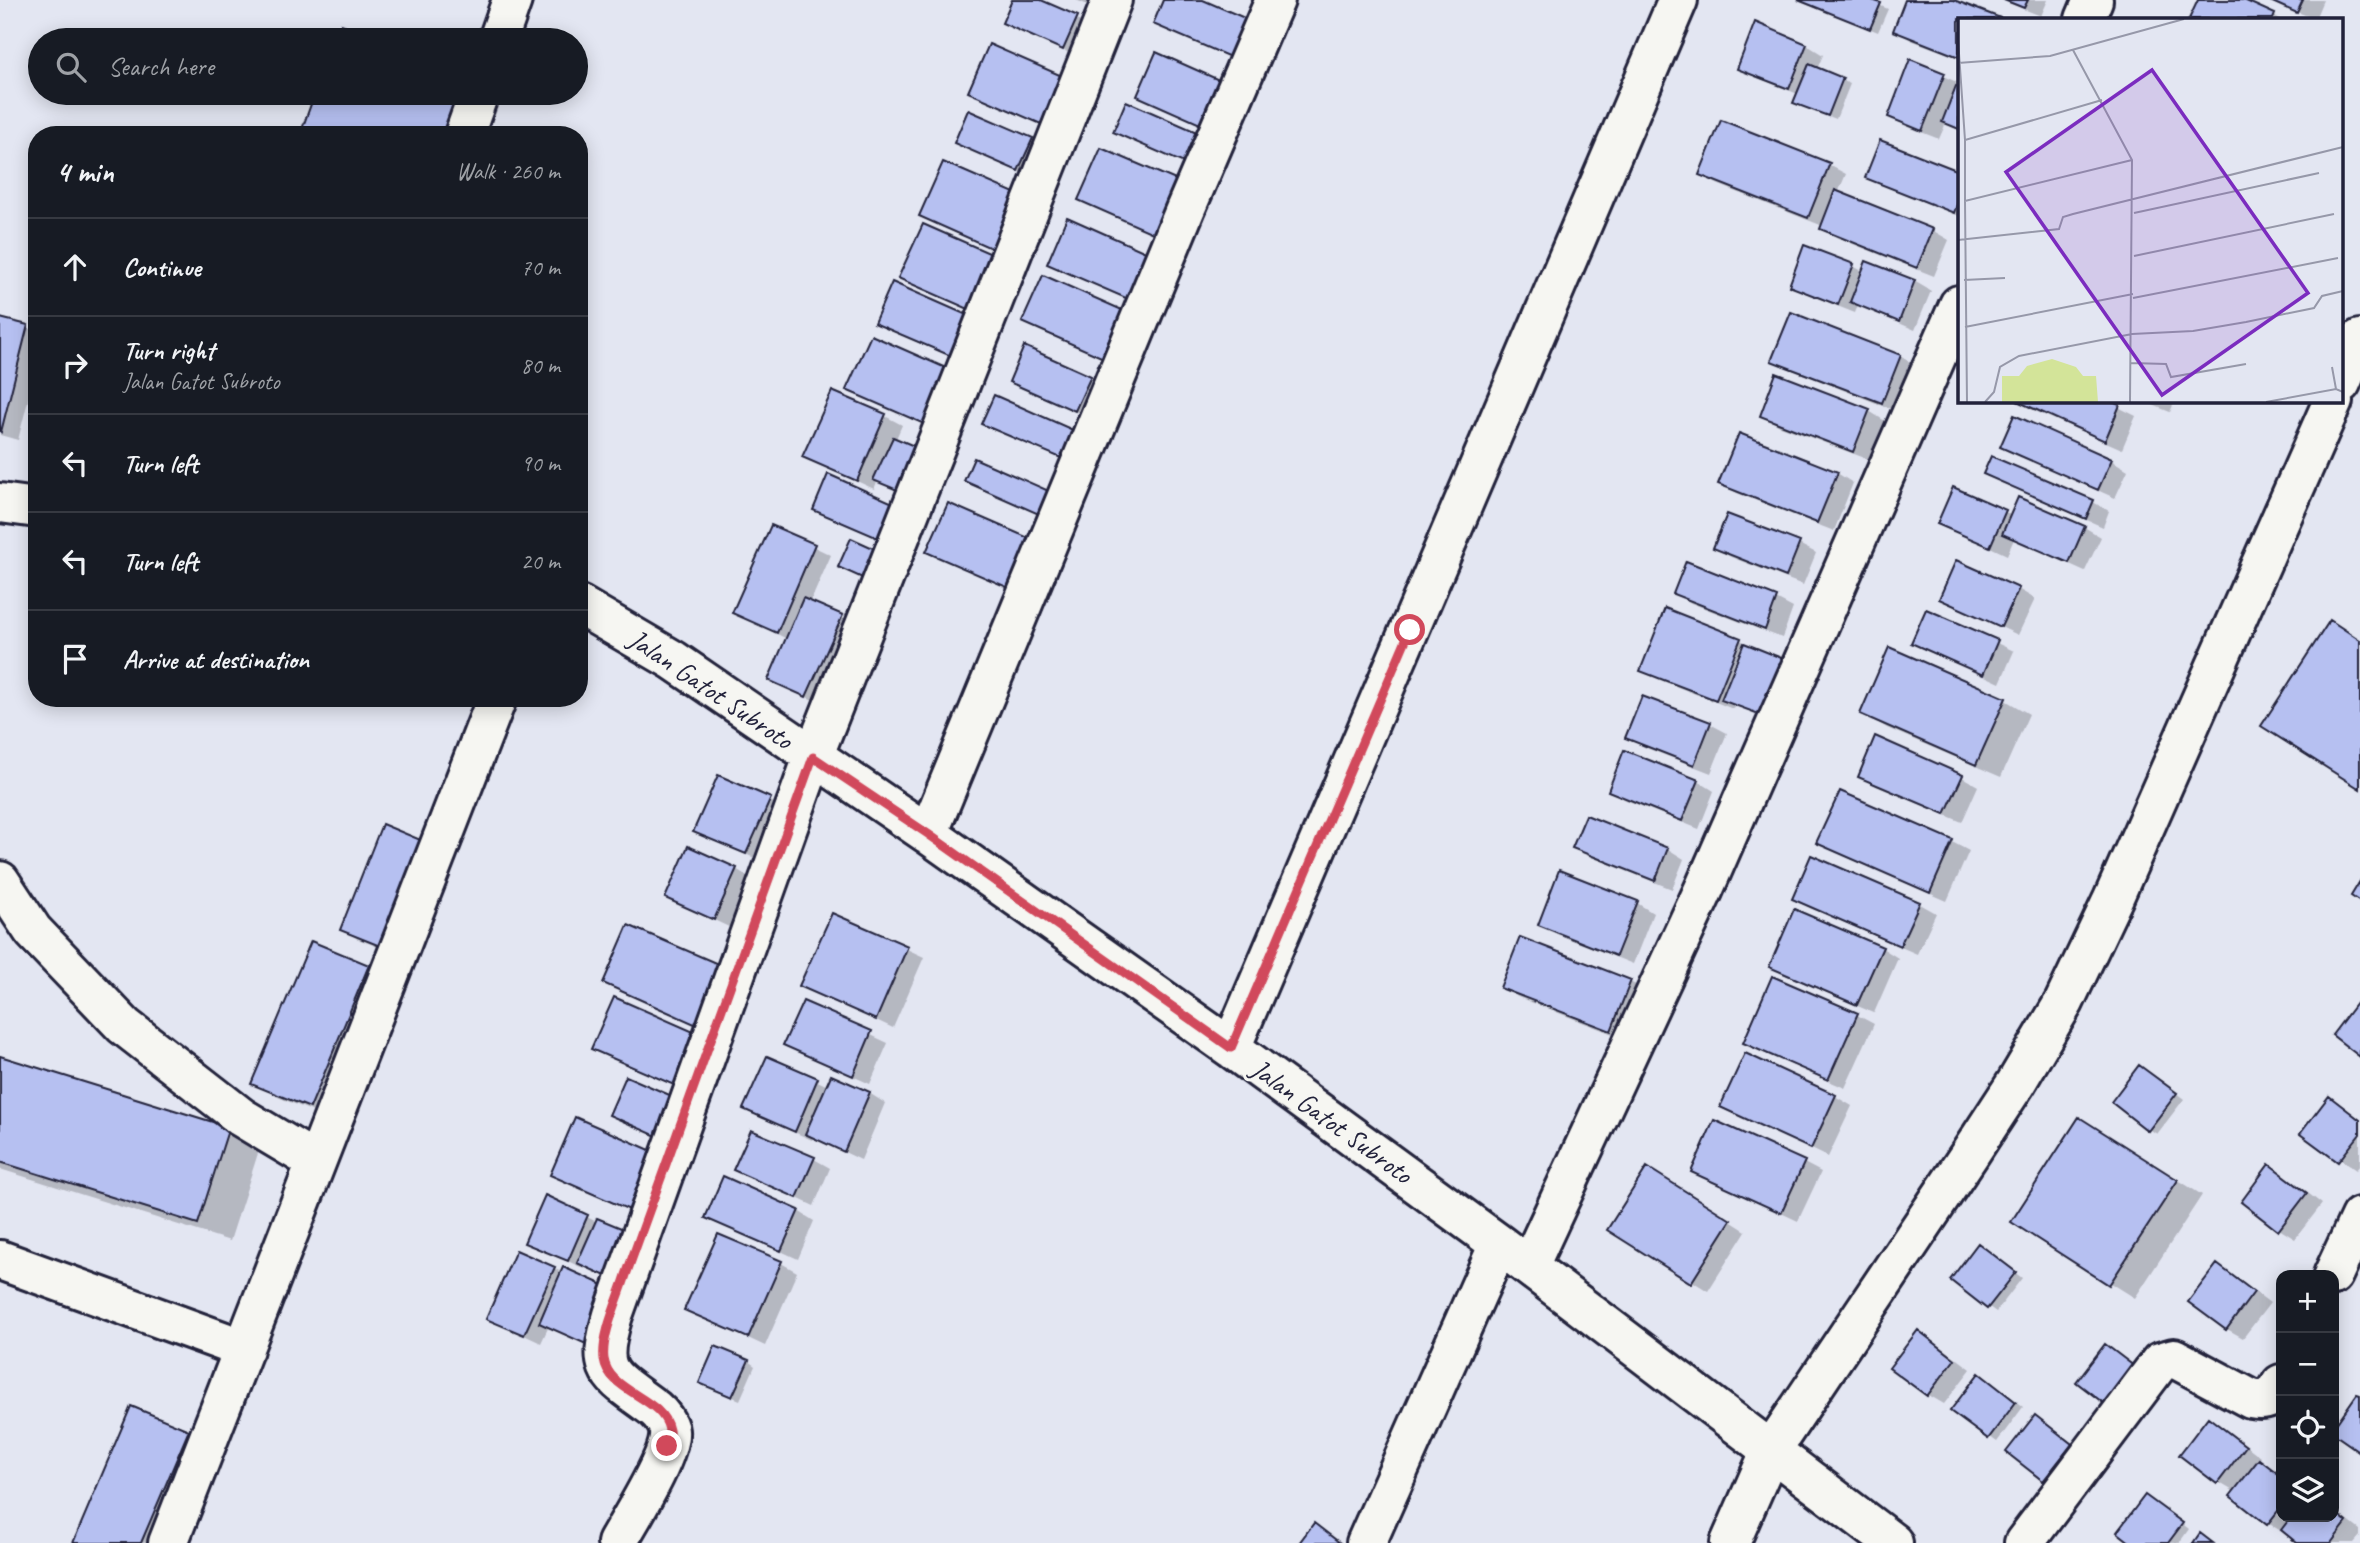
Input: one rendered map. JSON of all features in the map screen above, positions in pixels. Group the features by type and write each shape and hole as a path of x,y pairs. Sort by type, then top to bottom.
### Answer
{"street":[{"path":"502,28 512,0"},
{"path":"617,1543 658,1467 667,1446 669,1430 661,1414 609,1373 604,1360 605,1342 626,1275 813,757 1112,0"},
{"path":"928,834 1185,210 1275,0"},
{"path":"1231,1048 1678,0"},
{"path":"2085,18 2093,0"},
{"path":"467,126 475,105"},
{"path":"1366,1543 1704,889 1958,307"},
{"path":"2342,381 2360,339"},
{"path":"1730,1543 1770,1452 1969,1155 2064,1002 2118,887 2333,402"},
{"path":"0,503 28,507"},
{"name":"Jalan Gatot Subroto","path":"588,610 673,660 928,834 1231,1048 1514,1255 1770,1452 1894,1543"},
{"path":"168,1543 493,707"},
{"path":"0,881 33,931 124,1026 241,1117 316,1162"},
{"path":"2335,1270 2360,1217"},
{"path":"0,1261 244,1349"},
{"path":"2024,1543 2160,1363 2174,1359 2251,1399 2264,1402 2271,1399 2276,1392"}],"building":[{"path":"1012,0 1041,0 1078,16 1063,50 1002,23"},
{"path":"1163,0 1203,0 1247,19 1230,57 1153,24"},
{"path":"1798,0 1872,0 1881,3 1870,29"},
{"path":"1905,0 1954,0 2000,18 1958,18 1958,57 1893,31"},
{"path":"2004,0 2028,0 2024,8"},
{"path":"2198,0 2244,0 2275,14 2273,18 2189,18"},
{"path":"2268,0 2303,0 2297,13"},
{"path":"1755,22 1807,44 1789,89 1737,69"},
{"path":"989,44 1062,76 1041,124 968,92"},
{"path":"1156,52 1228,84 1209,128 1137,96"},
{"path":"1910,59 1945,73 1922,131 1888,117"},
{"path":"1809,64 1843,78 1828,116 1793,103"},
{"path":"1956,86 1958,87 1958,129 1942,122"},
{"path":"1126,101 1199,133 1186,164 1113,132"},
{"path":"311,105 460,105 452,126 303,126"},
{"path":"968,110 1033,138 1018,171 954,143"},
{"path":"1721,120 1830,163 1808,218 1699,175"},
{"path":"1880,140 1958,171 1958,202 1954,213 1865,178"},
{"path":"1101,148 1178,181 1155,234 1078,200"},
{"path":"943,162 1026,198 1002,253 919,216"},
{"path":"1835,190 1933,229 1917,268 1820,229"},
{"path":"1067,217 1148,253 1128,299 1047,264"},
{"path":"923,224 996,256 973,311 898,278"},
{"path":"1804,245 1854,264 1838,305 1789,286"},
{"path":"1866,261 1915,280 1899,322 1850,302"},
{"path":"1043,275 1129,313 1108,360 1022,322"},
{"path":"892,282 976,319 958,359 874,323"},
{"path":"1791,312 1901,355 1882,403 1771,361"},
{"path":"0,318 28,325 1,432 0,431"},
{"path":"871,335 955,372 931,427 846,390"},
{"path":"1024,346 1091,376 1075,411 1009,382"},
{"path":"1776,373 1870,409 1853,452 1760,416"},
{"path":"832,391 886,414 857,481 802,457"},
{"path":"994,395 1073,430 1061,458 981,424"},
{"path":"2019,402 2112,402 2120,405 2105,441"},
{"path":"2014,415 2112,459 2098,490 2000,447"},
{"path":"1739,433 1838,472 1817,523 1718,484"},
{"path":"893,437 926,451 907,494 873,480"},
{"path":"1991,456 2094,500 2086,519 1983,474"},
{"path":"974,458 1051,492 1041,515 964,481"},
{"path":"828,474 893,503 878,538 813,510"},
{"path":"1953,487 2006,510 1990,547 1937,524"},
{"path":"2018,497 2085,526 2069,563 2002,534"},
{"path":"948,503 1031,539 1009,588 926,552"},
{"path":"1727,514 1800,542 1786,577 1713,548"},
{"path":"771,525 815,544 777,633 732,613"},
{"path":"851,538 882,552 869,581 838,567"},
{"path":"1956,560 2019,588 2001,627 1939,599"},
{"path":"1686,561 1777,597 1765,630 1673,594"},
{"path":"803,598 843,615 806,697 768,680"},
{"path":"1665,608 1741,638 1716,700 1640,671"},
{"path":"1926,609 1998,640 1983,675 1911,643"},
{"path":"2330,620 2360,640 2360,789 2261,726"},
{"path":"1744,643 1789,661 1767,717 1721,700"},
{"path":"1889,647 2006,698 1976,765 1860,714"},
{"path":"1642,696 1711,722 1694,765 1625,738"},
{"path":"1875,736 1963,775 1945,814 1858,777"},
{"path":"1624,750 1699,780 1682,821 1608,791"},
{"path":"718,775 771,798 746,854 693,832"},
{"path":"1840,791 1953,840 1930,893 1816,843"},
{"path":"1586,815 1668,848 1655,881 1572,848"},
{"path":"382,824 423,841 380,946 340,930"},
{"path":"688,846 737,868 714,920 665,898"},
{"path":"1811,855 1920,902 1900,946 1792,899"},
{"path":"1559,870 1638,901 1616,956 1538,925"},
{"path":"2360,881 2360,902 2351,896"},
{"path":"1794,909 1883,947 1857,1005 1769,967"},
{"path":"832,913 908,946 876,1020 799,986"},
{"path":"628,925 725,967 699,1026 603,983"},
{"path":"1520,937 1631,980 1611,1031 1500,988"},
{"path":"311,941 369,965 310,1108 251,1084"},
{"path":"1772,976 1858,1013 1828,1080 1743,1043"},
{"path":"614,997 696,1033 674,1085 591,1049"},
{"path":"2360,998 2360,1057 2332,1035"},
{"path":"803,1001 872,1031 853,1076 783,1045"},
{"path":"1745,1053 1836,1095 1811,1149 1720,1107"},
{"path":"0,1056 229,1127 198,1224 0,1162"},
{"path":"767,1056 818,1078 795,1132 743,1109"},
{"path":"2139,1065 2177,1093 2148,1131 2111,1102"},
{"path":"831,1075 870,1092 844,1152 805,1134"},
{"path":"626,1076 688,1103 670,1142 609,1115"},
{"path":"2329,1096 2360,1120 2360,1134 2338,1162 2300,1134"},
{"path":"575,1117 666,1157 641,1215 550,1175"},
{"path":"2079,1117 2178,1180 2109,1285 2011,1222"},
{"path":"1714,1120 1805,1161 1781,1213 1691,1172"},
{"path":"751,1130 815,1157 797,1198 733,1170"},
{"path":"2269,1164 2307,1193 2278,1231 2241,1202"},
{"path":"1647,1167 1731,1220 1691,1283 1607,1230"},
{"path":"723,1176 799,1210 781,1251 705,1218"},
{"path":"545,1195 588,1215 568,1261 524,1243"},
{"path":"597,1218 631,1232 610,1278 577,1263"},
{"path":"718,1234 782,1261 748,1338 684,1310"},
{"path":"1978,1243 2016,1272 1987,1309 1950,1280"},
{"path":"516,1250 555,1267 524,1335 486,1319"},
{"path":"2217,1264 2254,1292 2226,1330 2188,1302"},
{"path":"563,1267 610,1288 586,1344 539,1323"},
{"path":"1918,1330 1955,1359 1927,1396 1889,1368"},
{"path":"2105,1344 2143,1373 2114,1411 2076,1382"},
{"path":"715,1346 749,1360 732,1397 699,1383"},
{"path":"1979,1373 2016,1402 1988,1439 1950,1411"},
{"path":"2357,1394 2360,1395 2360,1452 2339,1437 2339,1420"},
{"path":"131,1406 189,1430 141,1543 73,1543"},
{"path":"2035,1415 2072,1444 2043,1481 2006,1452"},
{"path":"2208,1417 2246,1446 2217,1484 2179,1455"},
{"path":"2259,1459 2276,1472 2276,1513 2267,1525 2230,1496"},
{"path":"2145,1495 2183,1523 2168,1543 2131,1543 2117,1532"},
{"path":"2339,1515 2347,1522 2331,1543 2297,1543 2281,1530 2287,1522 2339,1522"},
{"path":"1314,1523 1340,1543 1299,1543"},
{"path":"2200,1533 2213,1543 2193,1543"}],"route":[{"path":"667,1446 669,1430 661,1414 609,1373 604,1360 605,1342 626,1275 813,757 928,834 1231,1048 1410,630"}]}
